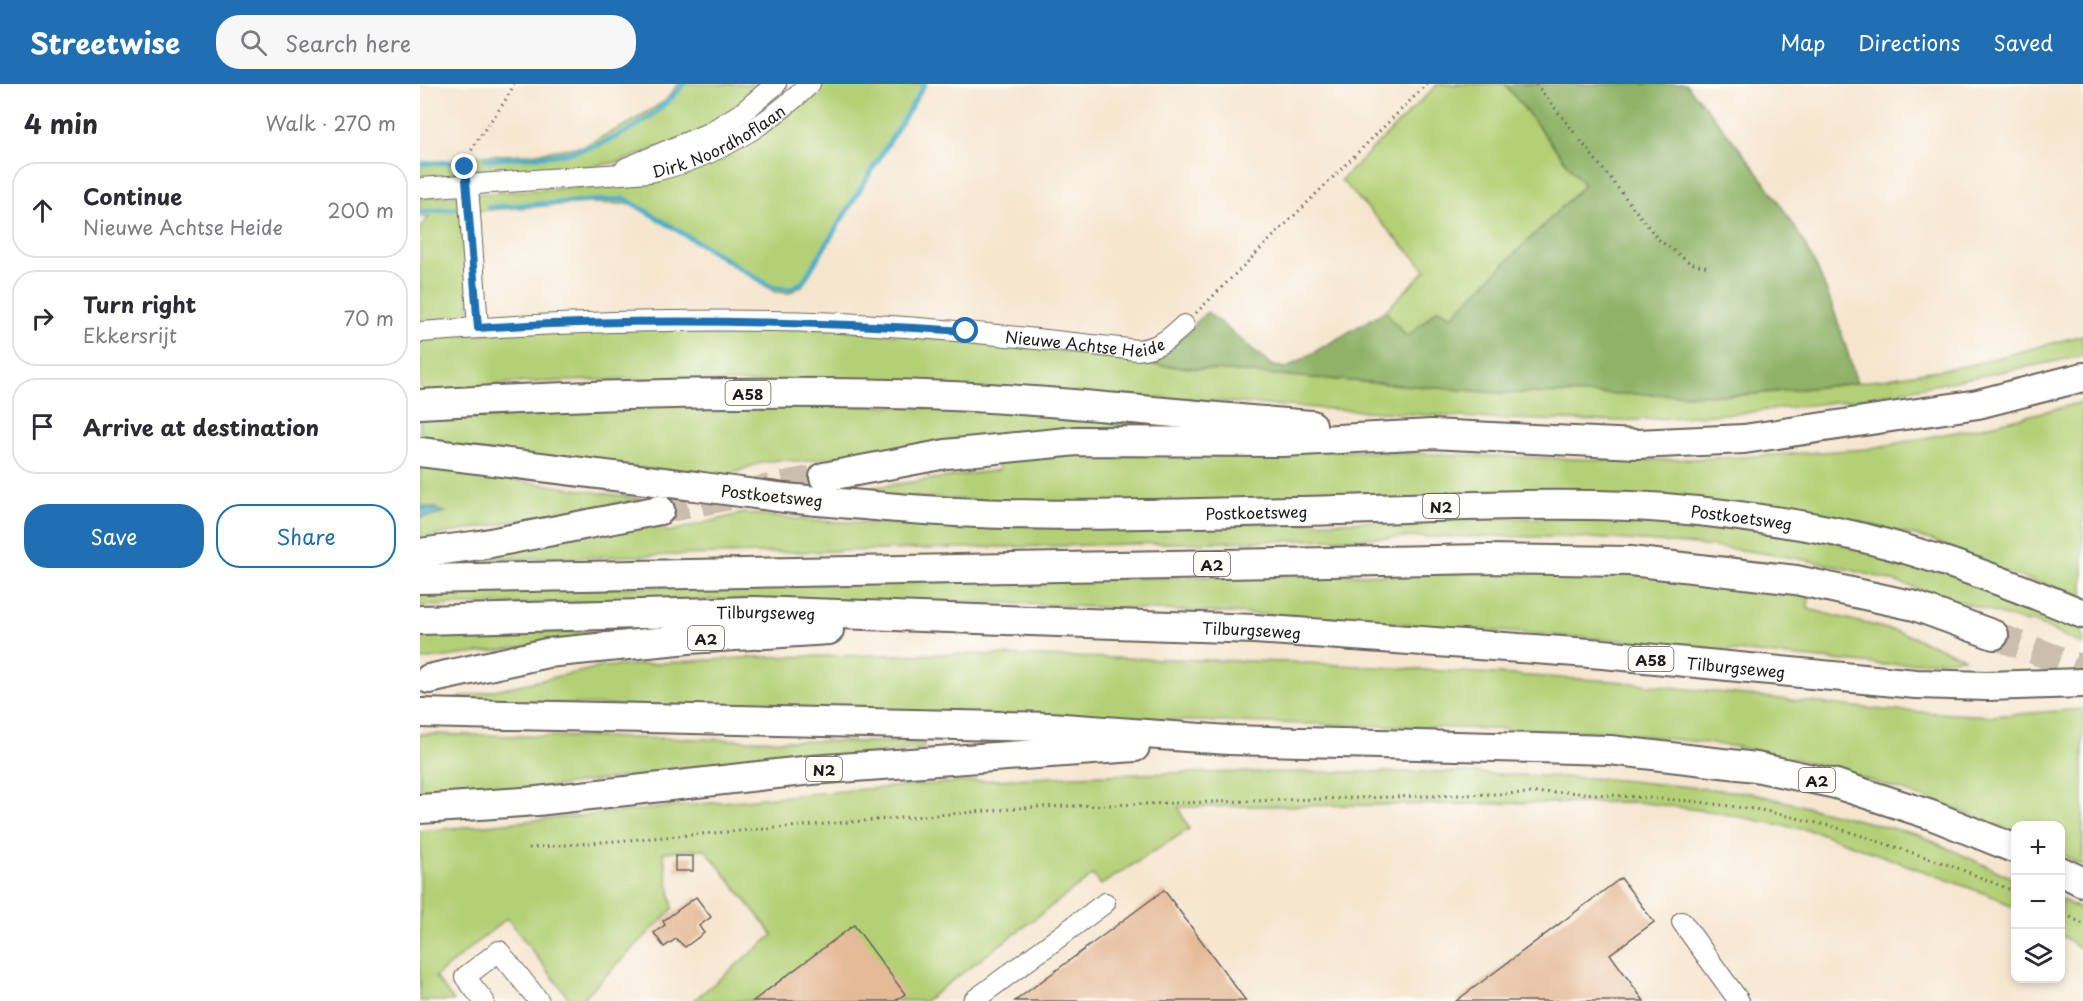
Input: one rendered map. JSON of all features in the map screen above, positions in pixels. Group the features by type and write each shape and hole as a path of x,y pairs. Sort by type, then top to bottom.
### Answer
{"highway":[{"name":"A58","path":"420,404 700,392 950,396 1077,404 1431,434 1637,444 1744,439 1978,404 2083,378"},
{"name":"A58","path":"824,477 946,454 1077,441 1283,442 1431,434"},
{"name":"Postkoetsweg","path":"420,452 785,498 957,512 1295,511 1486,505 1631,506 1707,512 1804,526 1928,555 1989,574 2083,614"},
{"path":"420,553 480,545 660,510"},
{"name":"A2","path":"420,579 1486,559 1630,561 1796,580 1915,606 1994,635"},
{"name":"Tilburgseweg","path":"420,620 754,611 1255,629 1603,654 1916,684 2083,683"},
{"name":"A2","path":"429,679 547,653 689,639 986,620"},
{"name":"A2","path":"420,713 1050,727 1228,740 1610,750 1756,767 1836,784 1931,815 2011,847"},
{"name":"N2","path":"420,809 537,801 812,770 1228,740"},
{"path":"2065,873 2083,882"}],"street":[{"name":"Dirk Noordhoflaan","path":"617,172 710,133 743,112 776,84"},
{"name":"Dirk Noordhoflaan","path":"420,188 617,172 650,172 696,159 744,135 789,104 810,84"},
{"path":"468,185 478,328"},
{"name":"Nieuwe Achtse Heide","path":"420,332 565,322 841,323 966,331 1137,350 1152,349 1166,342 1184,325"},
{"path":"973,1001 1105,903"},
{"path":"1682,922 1739,1001"},
{"path":"484,1001 465,977 499,951 539,1001"}],"path":[{"path":"468,185 465,167 470,151 508,99 514,84"},
{"name":"Nieuwe Achtse Heide","path":"1184,325 1427,84"},
{"path":"1536,84 1659,238 1690,263 1708,267"},
{"path":"529,848 1036,807 1567,792 1690,801 1835,826 1944,863 2011,890"},
{"path":"2065,913 2083,924"}],"green space":[{"path":"678,84 769,84 700,132 619,162 476,176 471,172 473,156 530,154 584,146 630,123 665,101"},
{"path":"816,84 926,84 802,286 789,293 775,292 665,221 630,204 587,203 473,211 477,194 595,186 669,174"},
{"path":"1438,84 1505,84 1584,185 1452,316 1438,309 1407,338 1385,311 1426,270 1341,180"},
{"path":"1505,84 1686,84 1770,189 1799,234 1826,288 1857,383 1744,395 1501,393 1154,365 1207,312 1273,366 1287,368 1385,311 1407,337 1438,309 1452,316 1584,185"},
{"path":"459,160 462,173 459,177 420,179 420,162"},
{"path":"459,195 471,315 467,324 420,327 420,229 429,217 420,217 420,198"},
{"path":"565,327 839,329 1136,358 1154,365 1501,393 1744,395 1857,383 1970,365 2083,335 2083,356 1861,399 1743,413 1619,421 1492,419 1081,393 629,379 507,383 420,396 420,338"},
{"path":"2083,402 2083,597 1987,566 1932,540 1811,510 1756,507 1070,505 832,493 999,470 997,456 1296,449 1634,461 1867,449 1982,427"},
{"path":"692,403 949,407 1209,424 1078,429 943,441 798,462 770,461 725,477 420,445 420,414"},
{"path":"420,466 642,499 420,538 420,517 439,515 436,508 420,506"},
{"path":"744,513 815,521 937,525 1295,523 1630,516 1801,534 1928,564 2083,621 2083,645 2032,621 2027,623 1914,587 1829,565 1723,548 1567,537 1410,537 420,561 656,522 668,532"},
{"path":"1630,571 1809,595 1808,609 1903,633 1965,658 1887,665 1616,640 1293,616 957,601 686,600 420,606 420,591"},
{"path":"665,630 420,660 420,634"},
{"path":"951,654 1289,662 1614,681 1884,710 1992,716 2083,709 2083,866 2065,856 2065,821 2011,821 2011,830 1889,786 1793,759 1723,745 1611,732 445,701 601,667 757,657"},
{"path":"420,734 924,743 923,749 680,770 540,788 420,798"},
{"path":"1455,772 1608,779 1751,793 1919,835 2011,877 2011,907 1997,898 1817,832 1714,812 1638,802 1178,807 1189,829 1101,885 1093,875 925,1001 693,1001 773,935 705,849 663,852 673,909 580,1001 571,1001 507,918 435,977 454,1001 420,1001 420,831 803,794 956,782 1086,776"},
{"path":"2065,901 2083,911 2083,950 2065,938"}],"water":[{"path":"420,506 445,512 420,517"}],"building":[{"path":"675,856 693,856 693,871 675,871"},
{"path":"1621,878 1654,922 1610,954 1644,1001 1456,1001"},
{"path":"1164,890 1246,1001 1015,1001 1121,922"},
{"path":"696,897 711,917 699,926 704,933 685,947 676,939 664,947 654,933 665,925 663,921"},
{"path":"854,925 905,994 895,1001 753,1001"}],"waterway":[{"path":"485,160 561,154 604,142 648,118 684,84"},
{"path":"488,207 626,199 771,287 790,289 803,282 925,84"},
{"path":"420,164 452,162"},
{"path":"420,212 456,209"}],"tunnel":[{"path":"660,510 824,477"},
{"path":"1994,635 2083,669"}],"route":[{"path":"465,167 478,328 565,322 664,321 841,323 966,331"}]}
